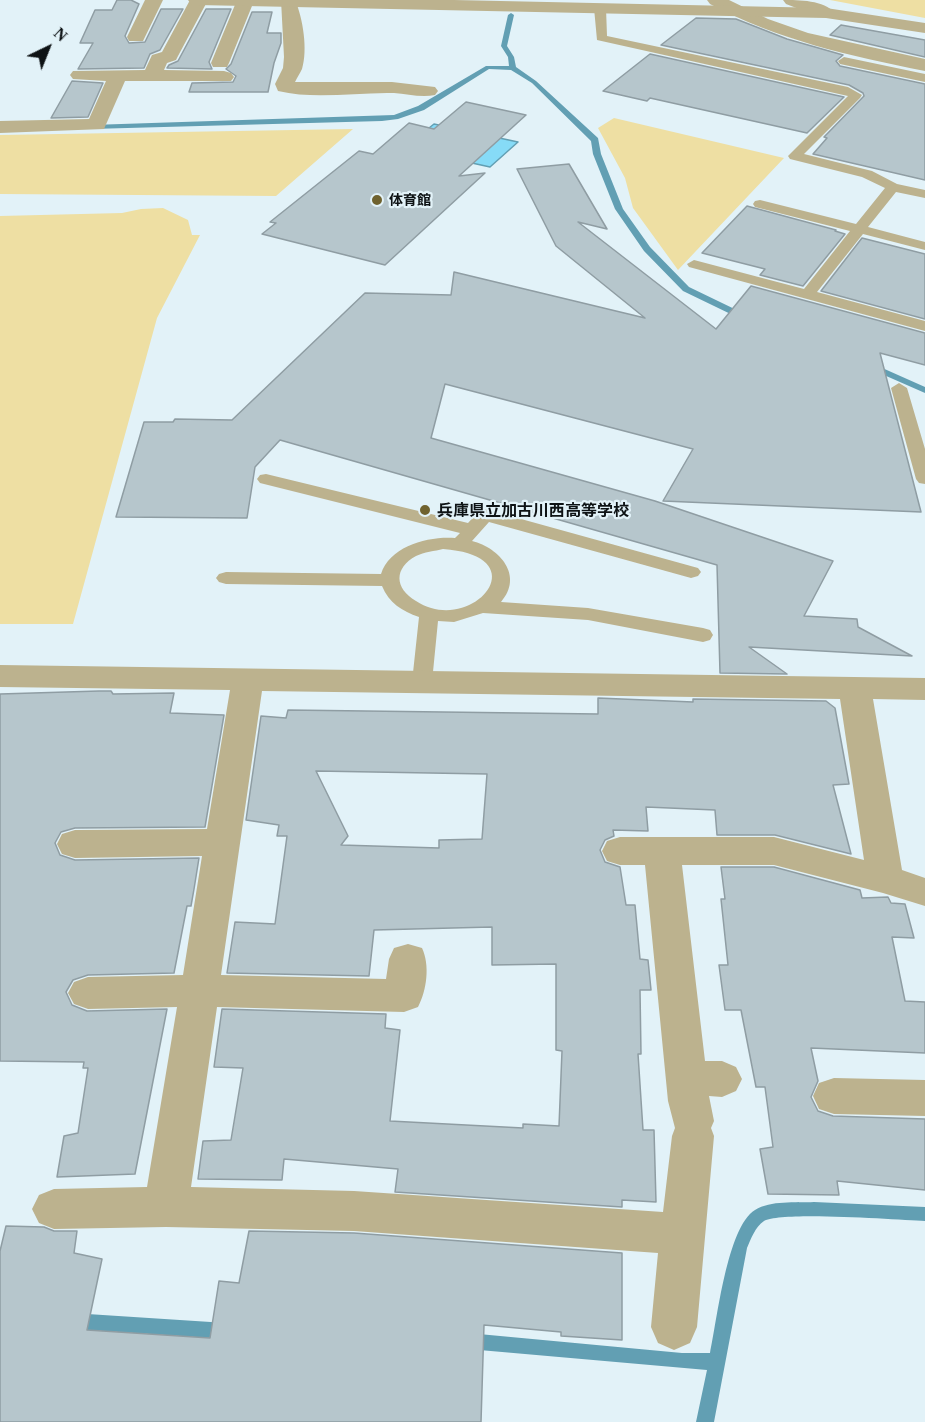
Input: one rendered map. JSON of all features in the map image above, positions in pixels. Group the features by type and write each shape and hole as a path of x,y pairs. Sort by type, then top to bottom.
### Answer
{"street":[{"path":"136,37 154,0"},
{"path":"152,76 159,59 169,56 198,0 826,13 925,28"},
{"path":"716,0 761,22 810,39 925,65"},
{"path":"792,0 826,13"},
{"path":"80,75 152,76 222,70 245,1"},
{"path":"288,2 294,50 293,68 284,82 285,87 306,90 399,85 428,91"},
{"path":"0,127 97,125 118,76"},
{"path":"0,676 925,689"},
{"path":"166,1207 248,679"},
{"path":"855,688 885,879"},
{"path":"75,844 223,842"},
{"path":"620,851 774,851 885,879 925,892"},
{"path":"662,851 704,1078 693,1128 674,1327"},
{"path":"88,993 199,991 404,996 408,959"},
{"path":"834,1096 925,1098"},
{"path":"54,1209 166,1207 354,1211 682,1234"}],"lane":[{"path":"600,8 601,38 856,95 795,156 867,174 893,186 925,194"},
{"path":"844,61 925,78"},
{"path":"807,295 893,186"},
{"path":"760,204 925,246"},
{"path":"694,264 925,326"},
{"path":"899,388 925,479"},
{"path":"266,479 466,537 499,566 502,577 501,588 482,607 447,616 429,614 412,609 399,601 391,591 388,580 390,568 398,558 410,550 466,537 485,515 691,572"},
{"path":"226,578 388,580"},
{"path":"482,607 588,614 702,635"},
{"path":"422,682 429,614"}],"shaded area":[{"path":"830,0 925,0 925,18"},
{"path":"614,118 784,158 678,270 633,208 625,178 598,128"},
{"path":"353,129 276,196 0,194 0,135"},
{"path":"163,208 188,220 192,235 200,235 157,318 73,624 0,624 0,216 122,213"}],"water":[{"path":"434,124 518,142 490,167 404,148"}],"building":[{"path":"117,0 131,0 139,4 125,36 129,43 145,42 161,9 183,9 160,50 150,54 144,68 78,69 93,43 80,43 95,10 112,10"},
{"path":"206,9 231,9 209,62 212,69 167,68 178,61"},
{"path":"252,12 272,12 267,33 281,33 281,43 268,92 189,92 192,83 233,82 236,76 226,69 231,64"},
{"path":"696,18 736,19 787,39 843,55 836,61 840,66 925,84 925,180 813,154 827,138 824,137 864,96 863,93 849,85 661,45"},
{"path":"841,25 925,40 925,57 830,35"},
{"path":"650,54 844,97 807,133 650,98 647,101 603,91"},
{"path":"72,81 103,83 88,117 51,118"},
{"name":"体育館","path":"466,102 526,115 459,176 485,173 385,265 262,234 276,223 270,222 359,151 373,154 409,123 434,129"},
{"path":"569,164 607,229 578,222 716,329 751,286 925,333 925,365 880,353 921,512 663,501 693,449 445,384 431,438 655,501 833,561 804,616 857,619 858,627 912,656 749,647 787,674 720,673 717,565 280,440 255,467 247,518 116,517 144,422 173,422 175,419 232,420 365,293 451,295 454,272 645,318 556,246 517,169"},
{"path":"747,206 845,234 803,286 760,275 765,269 702,253"},
{"path":"862,238 925,254 925,319 821,291"},
{"path":"111,691 113,694 174,693 170,713 224,715 205,827 75,828 61,832 55,843 60,855 75,860 199,858 191,906 187,906 174,973 88,975 73,980 66,992 72,1005 87,1011 167,1009 135,1174 57,1177 64,1136 78,1133 88,1068 83,1068 84,1062 0,1061 0,694"},
{"path":"598,698 693,702 693,699 826,701 835,708 849,784 833,785 851,854 775,835 717,835 715,810 646,807 648,831 613,830 614,836 605,840 600,850 605,862 620,867 626,905 635,905 640,959 648,960 651,990 640,990 641,1054 638,1054 643,1130 654,1130 656,1202 622,1200 622,1207 395,1192 398,1169 284,1159 282,1180 198,1179 203,1141 231,1140 243,1068 214,1067 222,1009 386,1014 385,1028 400,1030 390,1121 523,1128 523,1124 559,1126 562,1051 556,1050 556,964 492,965 492,927 374,930 369,976 227,973 235,922 275,924 287,836 277,836 279,825 246,820 261,716 286,718 288,710 598,714","holes":["316,771 487,774 482,839 439,840 439,848 341,845 348,836"]},
{"path":"721,867 774,867 860,890 862,898 888,897 891,903 905,904 914,938 892,937 905,1001 925,1002 925,1053 811,1048 818,1081 811,1097 818,1111 833,1116 925,1119 925,1190 837,1181 839,1195 768,1194 760,1149 773,1147 765,1087 756,1087 741,1010 725,1010 719,965 728,965 721,899 725,899"},
{"path":"6,1226 77,1231 74,1253 102,1259 87,1330 210,1338 219,1281 239,1283 249,1231 354,1233 622,1253 622,1340 561,1336 561,1332 484,1325 481,1422 0,1422 0,1251"}],"waterway":[{"path":"511,15 504,46 511,57 513,68"},
{"path":"91,127 382,119 421,108 488,67 513,68"},
{"path":"513,68 534,82 595,140 597,154 619,209 647,249 686,289 746,318"},
{"path":"871,366 925,390"},
{"path":"717,1362 739,1248 757,1217 773,1211 791,1210 925,1214"},
{"path":"72,1321 226,1331"},
{"path":"468,1341 682,1361 717,1362"},
{"path":"705,1422 717,1362"}],"place":[{"name":"体育館","path":"377,200"},
{"name":"兵庫県立加古川西高等学校","path":"425,510"}]}
